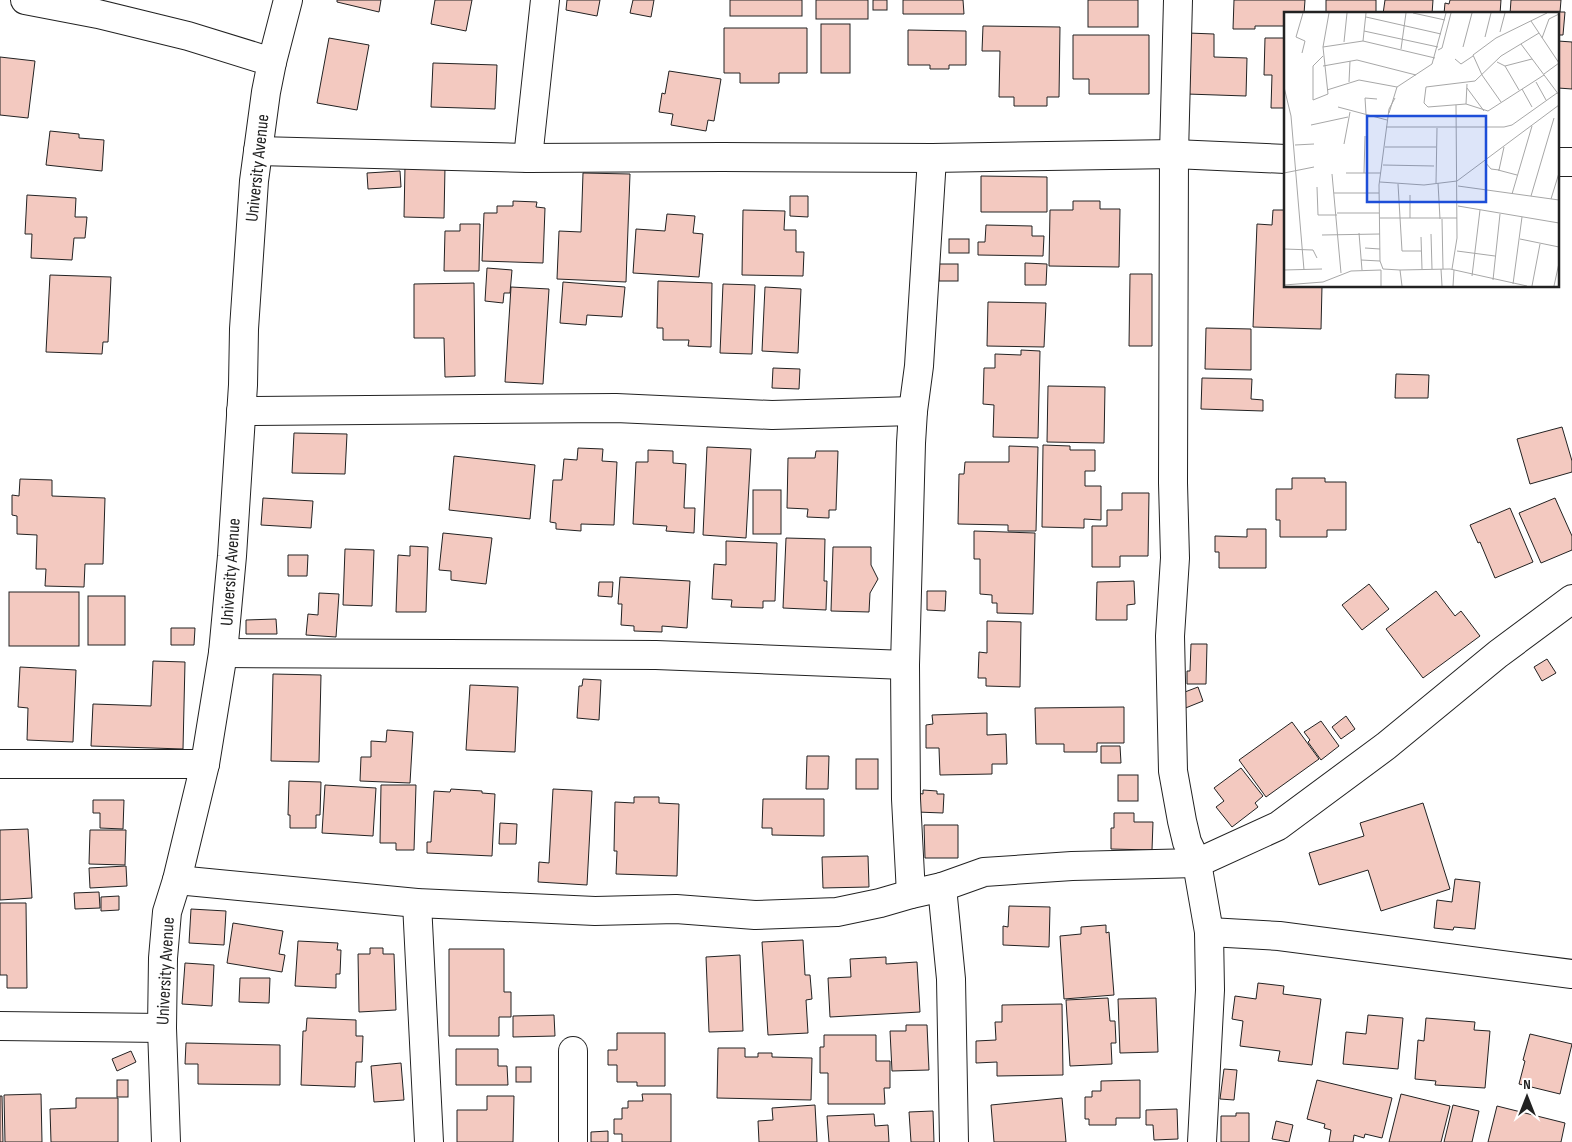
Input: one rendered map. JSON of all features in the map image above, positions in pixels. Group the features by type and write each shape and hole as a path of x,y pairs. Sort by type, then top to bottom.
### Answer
{"street":[{"path":"25,0 98,14 188,36 272,62"},
{"name":"University Avenue","path":"166,1142 162,1028 163,958 167,912 177,880 205,764 223,653 232,556 250,224 258,151 272,62 288,0"},
{"path":"528,158 545,0"},
{"path":"1178,0 1174,154 1173,483 1175,558 1170,636 1173,771 1182,821 1197,863 1209,932 1210,990 1202,1142"},
{"path":"258,151 528,158 722,156 932,158 1174,154 1284,159"},
{"path":"910,894 906,799 905,665 912,411 919,366 932,158"},
{"path":"241,410 616,408 772,415 912,411"},
{"path":"177,880 416,903 595,911 676,909 755,915 836,912 942,887 984,872 1072,866 1197,863 1278,826 1386,746 1498,654 1569,610"},
{"path":"223,653 656,654 905,665"},
{"path":"0,764 205,764"},
{"path":"942,887 951,979 954,1142"},
{"path":"416,903 429,1142"},
{"path":"1209,932 1279,936 1572,974"},
{"path":"0,1026 162,1028"},
{"path":"572,1142 573,1051"}],"building":[{"path":"337,0 381,0 379,12 337,2"},
{"path":"435,0 472,0 466,31 431,24"},
{"path":"567,0 600,0 597,16 566,10"},
{"path":"633,0 654,0 651,17 630,13"},
{"path":"730,0 802,0 802,16 730,16"},
{"path":"816,0 868,0 868,19 816,19"},
{"path":"873,0 887,0 887,10 873,10"},
{"path":"903,0 963,0 964,14 903,14"},
{"path":"1088,0 1138,0 1138,27 1088,27"},
{"path":"1234,0 1305,0 1304,12 1284,12 1284,26 1255,26 1255,29 1233,29"},
{"path":"1326,0 1376,0 1376,12 1326,12"},
{"path":"1385,0 1433,0 1432,12 1383,12"},
{"path":"1450,0 1501,0 1500,12 1444,12 1445,3 1449,4"},
{"path":"1511,0 1561,0 1560,12 1510,12"},
{"path":"1560,12 1565,12 1563,35 1560,35"},
{"path":"821,24 850,24 850,73 821,73"},
{"path":"983,26 1060,27 1059,97 1047,97 1047,106 1014,106 1014,97 999,97 1000,51 982,51"},
{"path":"724,28 807,28 807,73 779,73 779,83 740,83 740,73 724,73"},
{"path":"908,30 966,31 966,65 949,65 949,69 930,69 930,65 908,65"},
{"path":"1188,33 1214,34 1214,57 1247,58 1246,96 1187,94"},
{"path":"1073,35 1149,35 1149,94 1089,94 1089,79 1073,79"},
{"path":"329,38 369,45 357,110 317,103"},
{"path":"1265,38 1284,38 1284,108 1271,108 1272,75 1264,75"},
{"path":"1560,41 1572,42 1572,89 1560,88"},
{"path":"0,57 35,61 28,118 0,115"},
{"path":"433,63 497,65 495,109 431,107"},
{"path":"669,71 721,79 714,121 708,120 706,131 671,125 673,114 659,112 662,93 665,94"},
{"path":"50,131 79,134 79,138 104,140 102,171 46,165"},
{"path":"405,166 445,167 444,218 404,217"},
{"path":"400,171 401,187 368,189 367,173"},
{"path":"583,173 630,174 626,282 557,279 559,231 581,232"},
{"path":"981,176 1047,177 1047,212 981,212"},
{"path":"27,195 76,198 75,217 87,217 85,238 74,238 72,260 31,258 32,234 25,234"},
{"path":"790,196 808,196 808,217 790,216"},
{"path":"513,201 537,202 536,207 545,208 543,263 482,261 484,213 497,213 497,206 513,206"},
{"path":"1073,201 1100,201 1100,209 1120,209 1119,267 1049,266 1050,210 1073,210"},
{"path":"743,210 785,211 784,230 796,230 796,252 804,252 803,276 742,275"},
{"path":"1273,210 1284,210 1284,288 1322,288 1321,329 1253,327 1257,224 1272,225"},
{"path":"667,214 695,216 693,233 703,234 699,277 633,273 636,229 665,231"},
{"path":"460,224 480,224 479,271 444,271 445,231 460,231"},
{"path":"986,225 1032,226 1032,236 1044,236 1043,256 978,255 978,242 985,242"},
{"path":"949,239 969,239 969,253 949,253"},
{"path":"1025,263 1047,264 1046,285 1025,285"},
{"path":"939,264 958,264 958,281 939,281"},
{"path":"487,268 512,270 510,293 504,293 503,303 485,301"},
{"path":"1130,274 1152,274 1152,346 1129,346"},
{"path":"50,275 111,277 108,342 103,342 102,354 46,352"},
{"path":"658,281 712,283 711,347 688,346 689,340 663,340 663,328 657,328"},
{"path":"563,282 625,287 622,317 587,315 586,325 560,323"},
{"path":"474,283 475,376 445,377 444,338 414,338 414,284"},
{"path":"723,284 755,285 752,354 720,353"},
{"path":"511,287 549,289 543,384 505,382"},
{"path":"765,287 801,289 798,353 762,351"},
{"path":"988,302 1046,303 1044,347 987,346"},
{"path":"1206,328 1251,329 1251,370 1205,369"},
{"path":"1021,350 1040,351 1038,438 993,437 994,405 983,404 984,368 995,368 995,354 1021,355"},
{"path":"773,368 800,369 799,389 772,388"},
{"path":"1396,374 1429,375 1428,398 1395,398"},
{"path":"1202,378 1252,379 1251,399 1263,400 1263,411 1201,409"},
{"path":"1048,386 1105,387 1104,443 1047,442"},
{"path":"1562,427 1572,461 1572,472 1530,484 1517,439"},
{"path":"294,433 347,434 345,474 292,473"},
{"path":"1043,445 1070,446 1070,450 1095,450 1095,471 1085,471 1085,486 1101,486 1101,520 1084,519 1084,528 1042,527"},
{"path":"1009,446 1038,447 1036,531 1008,531 1008,525 958,524 959,474 964,474 965,462 1009,462"},
{"path":"707,447 751,449 746,538 703,535"},
{"path":"578,448 603,449 602,461 617,462 614,525 581,524 581,531 556,529 556,523 550,522 553,480 562,480 564,459 577,460"},
{"path":"648,450 673,451 673,463 686,464 684,508 695,508 694,533 666,531 667,526 633,524 636,462 648,462"},
{"path":"816,451 838,451 836,510 829,510 829,518 807,517 808,509 787,508 788,458 815,458"},
{"path":"454,456 535,465 530,519 449,510"},
{"path":"1292,478 1325,478 1325,482 1346,482 1346,530 1327,530 1327,537 1280,537 1280,520 1276,520 1276,489 1292,489"},
{"path":"20,479 52,480 52,496 105,498 103,564 85,564 84,587 45,586 46,569 36,569 37,535 17,534 17,516 12,515 12,495 19,496"},
{"path":"753,490 781,490 781,534 753,534"},
{"path":"1122,493 1149,493 1148,556 1120,556 1120,567 1092,567 1092,526 1107,526 1107,510 1122,510"},
{"path":"263,498 313,501 311,528 261,525"},
{"path":"1555,498 1572,536 1572,550 1541,563 1519,513"},
{"path":"1510,508 1533,562 1495,578 1480,542 1478,543 1470,525"},
{"path":"1247,529 1266,529 1266,568 1219,568 1219,552 1215,552 1215,536 1247,537"},
{"path":"974,531 1035,533 1033,614 997,613 997,603 992,603 992,595 980,594 980,559 974,559"},
{"path":"443,533 492,538 486,584 451,580 451,571 439,570"},
{"path":"786,538 825,539 824,581 827,581 826,610 783,608"},
{"path":"726,541 777,543 775,601 763,601 763,608 731,607 732,600 712,599 714,564 726,565"},
{"path":"410,546 428,547 426,612 396,612 398,555 410,556"},
{"path":"833,547 871,547 871,565 878,579 870,593 869,612 831,611"},
{"path":"345,549 374,550 372,606 343,605"},
{"path":"288,555 308,555 307,576 288,576"},
{"path":"620,577 690,581 687,628 662,626 662,632 634,631 634,626 621,625 622,604 618,604"},
{"path":"1134,581 1135,604 1127,605 1127,620 1096,620 1097,582"},
{"path":"599,582 613,582 612,597 598,596"},
{"path":"1369,584 1389,609 1362,630 1342,605"},
{"path":"927,591 946,591 945,611 927,610"},
{"path":"1436,591 1455,616 1461,611 1480,636 1423,678 1386,629"},
{"path":"9,592 79,592 79,646 9,646"},
{"path":"319,593 339,594 336,637 306,635 308,614 318,615"},
{"path":"88,596 125,596 125,645 88,645"},
{"path":"276,619 277,634 246,634 246,620"},
{"path":"987,621 1021,622 1020,687 986,686 986,678 978,678 979,652 987,653"},
{"path":"171,628 195,628 194,645 171,645"},
{"path":"1191,644 1207,644 1206,684 1187,684 1187,671 1190,671"},
{"path":"1547,659 1556,673 1542,681 1534,667"},
{"path":"153,661 185,662 183,749 91,746 93,704 151,706"},
{"path":"20,667 76,670 73,742 27,740 28,708 18,707"},
{"path":"273,674 321,675 319,762 271,761"},
{"path":"583,679 601,680 599,720 577,718 579,686 582,686"},
{"path":"470,685 518,687 515,752 466,750"},
{"path":"1198,687 1203,701 1183,709 1177,695"},
{"path":"1124,707 1124,743 1097,743 1097,752 1064,752 1064,744 1036,744 1035,708"},
{"path":"987,713 987,735 1006,734 1007,764 992,764 992,774 940,775 939,748 926,748 926,725 933,724 932,715"},
{"path":"1346,716 1355,729 1341,739 1332,727"},
{"path":"1321,721 1339,746 1321,760 1308,742 1310,740 1304,732"},
{"path":"1292,722 1319,759 1266,797 1239,760"},
{"path":"387,730 413,732 410,783 360,781 361,757 371,757 371,741 386,742"},
{"path":"1101,746 1120,746 1121,763 1101,763"},
{"path":"807,756 829,756 828,789 806,789"},
{"path":"856,759 878,759 878,789 856,789"},
{"path":"1241,768 1263,796 1255,803 1258,807 1232,827 1216,807 1224,801 1214,788"},
{"path":"1118,775 1138,775 1138,801 1118,801"},
{"path":"289,781 321,782 320,815 316,815 316,828 290,828 290,815 288,815"},
{"path":"325,785 376,788 373,836 322,833"},
{"path":"381,785 416,785 414,850 396,850 396,843 380,843"},
{"path":"451,789 482,791 482,793 495,794 492,856 427,853 427,842 431,842 434,791 450,792"},
{"path":"553,789 592,791 587,885 538,882 539,862 549,863"},
{"path":"923,790 937,791 937,794 944,794 943,813 917,812 917,793 923,794"},
{"path":"634,797 659,797 659,803 679,804 677,876 616,874 617,851 614,851 615,802 634,803"},
{"path":"763,799 824,799 824,836 772,835 772,828 762,828"},
{"path":"93,800 124,800 123,829 100,828 100,813 93,813"},
{"path":"1423,803 1450,889 1381,911 1368,870 1319,885 1309,853 1364,836 1360,823"},
{"path":"1114,813 1134,813 1134,822 1153,822 1152,850 1111,849 1111,828 1114,828"},
{"path":"500,823 517,824 516,844 499,844"},
{"path":"924,825 958,825 958,858 925,858"},
{"path":"28,829 32,898 0,900 0,830"},
{"path":"90,830 126,830 125,865 89,864"},
{"path":"868,856 869,887 823,888 822,857"},
{"path":"126,866 127,886 90,888 89,868"},
{"path":"1455,879 1480,882 1475,929 1454,927 1453,930 1434,928 1437,900 1452,902"},
{"path":"99,892 100,908 75,909 74,893"},
{"path":"119,896 119,910 101,911 101,897"},
{"path":"0,903 26,903 27,988 7,988 7,975 0,975"},
{"path":"1009,906 1050,907 1049,947 1003,945 1003,926 1008,927"},
{"path":"191,909 226,911 224,945 189,943"},
{"path":"233,923 283,931 279,954 285,955 282,972 227,963"},
{"path":"1106,925 1106,933 1109,932 1114,995 1064,999 1060,936 1081,934 1081,927"},
{"path":"803,940 805,975 810,975 812,999 806,1000 808,1033 768,1035 762,942"},
{"path":"298,941 338,943 337,950 341,950 340,974 336,974 336,988 295,986"},
{"path":"370,948 383,948 383,954 394,954 396,1010 359,1012 358,954 370,954"},
{"path":"449,949 504,949 504,992 511,992 511,1017 499,1017 499,1036 449,1036"},
{"path":"740,955 743,1031 709,1032 706,957"},
{"path":"886,957 886,964 917,962 920,1012 830,1017 828,978 851,977 850,959"},
{"path":"185,963 214,965 212,1006 182,1004"},
{"path":"240,978 270,978 269,1003 239,1002"},
{"path":"1258,983 1284,986 1283,994 1321,999 1312,1065 1278,1061 1280,1051 1240,1046 1243,1021 1232,1019 1235,996 1256,999"},
{"path":"1108,998 1110,1021 1115,1021 1116,1043 1111,1043 1112,1064 1070,1066 1066,1000"},
{"path":"1156,998 1158,1052 1120,1053 1118,999"},
{"path":"1062,1004 1063,1075 997,1076 997,1062 976,1063 976,1041 996,1040 995,1022 1002,1022 1002,1005"},
{"path":"554,1015 555,1036 513,1037 513,1016"},
{"path":"1368,1015 1403,1018 1398,1069 1343,1064 1346,1032 1366,1034"},
{"path":"307,1018 356,1020 356,1036 363,1036 362,1062 356,1062 355,1087 301,1085 303,1031 306,1031"},
{"path":"1426,1018 1475,1022 1474,1030 1490,1031 1485,1088 1435,1085 1436,1081 1415,1079 1418,1040 1424,1041"},
{"path":"906,1025 927,1025 929,1070 892,1071 890,1031 906,1031"},
{"path":"617,1033 665,1033 665,1086 637,1086 637,1082 617,1082 617,1065 608,1065 608,1050 617,1050"},
{"path":"1530,1034 1572,1044 1560,1094 1519,1084"},
{"path":"824,1035 876,1035 876,1061 890,1061 890,1088 884,1088 885,1104 828,1104 828,1073 820,1073 820,1047 824,1047"},
{"path":"186,1043 280,1045 280,1085 198,1084 198,1064 185,1064"},
{"path":"718,1048 745,1048 745,1057 758,1057 758,1053 772,1053 772,1057 812,1058 811,1100 717,1098"},
{"path":"456,1049 498,1049 498,1066 507,1066 508,1085 456,1085"},
{"path":"131,1051 136,1062 117,1071 112,1059"},
{"path":"401,1063 404,1100 374,1102 371,1066"},
{"path":"516,1067 531,1067 531,1082 516,1082"},
{"path":"1224,1069 1237,1070 1234,1100 1220,1099"},
{"path":"117,1080 128,1080 128,1097 117,1097"},
{"path":"1140,1080 1140,1118 1116,1118 1116,1125 1089,1125 1089,1119 1085,1119 1085,1097 1092,1097 1092,1091 1101,1091 1101,1081"},
{"path":"1317,1080 1392,1098 1382,1138 1365,1134 1364,1138 1354,1135 1353,1142 1329,1142 1331,1130 1324,1128 1325,1124 1307,1119"},
{"path":"41,1094 42,1142 5,1142 4,1095"},
{"path":"642,1094 671,1094 671,1142 622,1142 622,1134 614,1134 614,1119 622,1119 622,1108 628,1108 628,1101 643,1101"},
{"path":"1401,1094 1450,1106 1441,1142 1389,1142"},
{"path":"0,1096 2,1096 3,1142 0,1142"},
{"path":"487,1096 514,1096 513,1142 457,1142 457,1110 487,1110"},
{"path":"76,1098 118,1098 118,1142 51,1142 50,1109 76,1108"},
{"path":"1062,1098 1066,1142 994,1142 991,1105"},
{"path":"815,1105 817,1142 759,1142 758,1121 773,1120 772,1108"},
{"path":"1453,1105 1479,1111 1472,1142 1444,1142"},
{"path":"1497,1106 1565,1123 1561,1142 1488,1142"},
{"path":"1177,1109 1178,1139 1154,1140 1153,1125 1146,1125 1146,1110"},
{"path":"933,1111 934,1142 911,1142 909,1112"},
{"path":"1236,1113 1249,1113 1249,1142 1221,1142 1221,1116 1236,1116"},
{"path":"874,1114 875,1126 888,1125 889,1142 829,1142 827,1116"},
{"path":"1276,1121 1293,1125 1289,1142 1272,1139"},
{"path":"608,1131 608,1142 591,1142 591,1132"}]}
